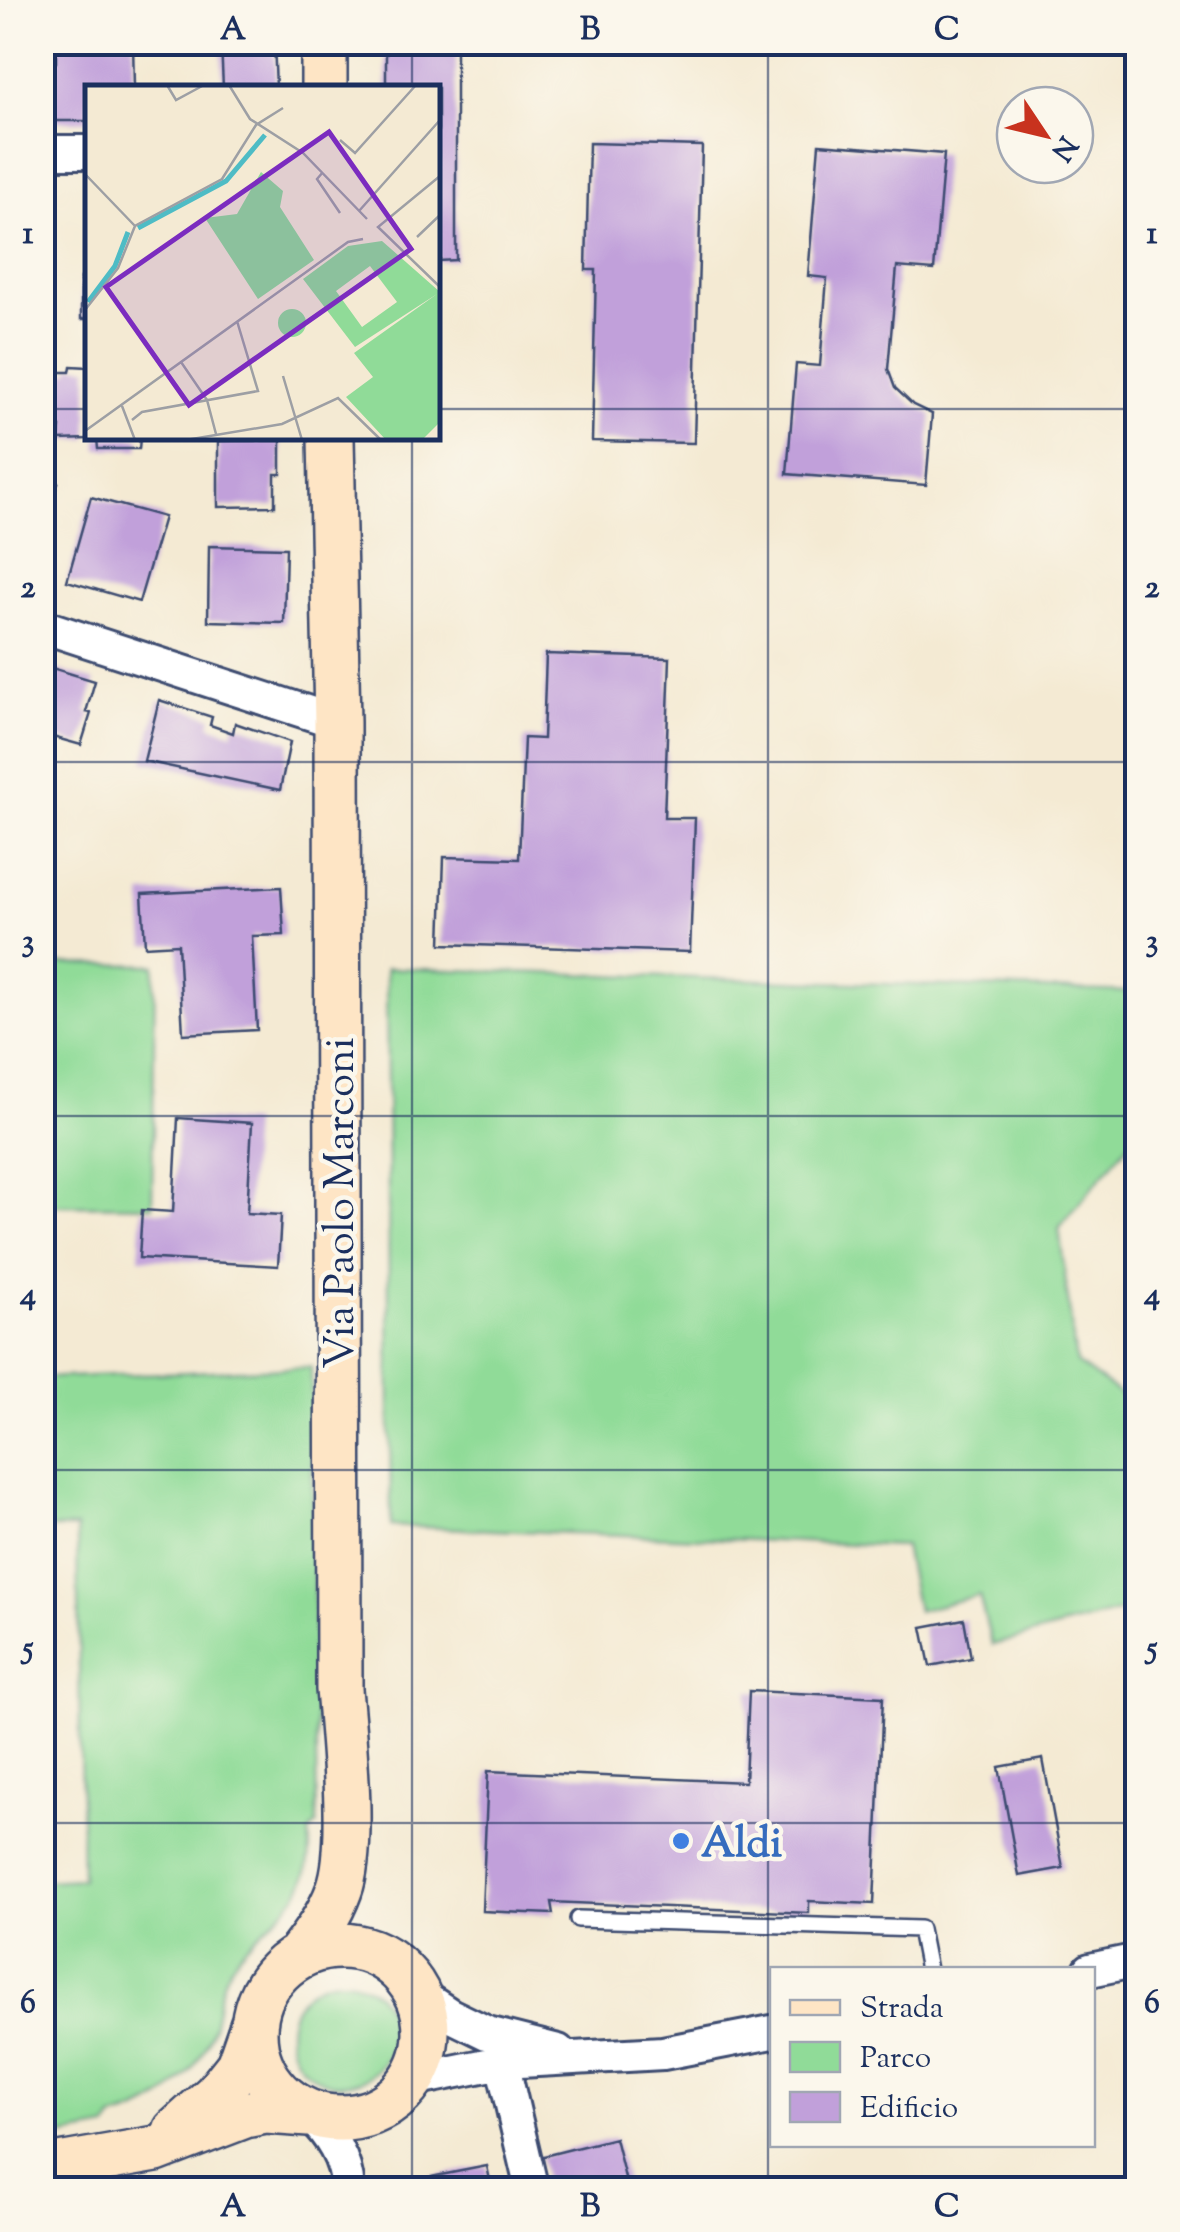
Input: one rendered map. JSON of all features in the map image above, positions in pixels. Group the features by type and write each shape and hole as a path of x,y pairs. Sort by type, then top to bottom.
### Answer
{"street":[{"path":"324,42 324,85"},
{"path":"42,152 85,152"},
{"name":"Via Paolo Marconi","path":"298,1956 324,1922 341,1887 346,1836 339,1688 337,722 331,440"},
{"path":"42,626 337,722"},
{"path":"156,2149 216,2095 239,2066 261,1997 277,1974 298,1956 326,1947 354,1946 380,1955 402,1972 420,1996 450,2016 487,2033 586,2060"},
{"path":"1095,1969 1138,1960"},
{"path":"42,2169 156,2149 245,2115 266,2111 338,2119 367,2115 393,2102 413,2080 425,2053 427,2024 420,1996"},
{"path":"255,2020 256,2052 267,2078 285,2100 309,2114 326,2131 339,2152 348,2190"},
{"path":"413,2080 502,2062 663,2053 770,2032"},
{"path":"502,2062 532,2190"}],"lane":[{"path":"578,1919 920,1929 927,1967"}],"green space":[{"path":"43,964 155,965 152,1206 43,1205"},
{"path":"386,968 1137,992 1137,1133 1059,1228 1076,1363 1137,1406 1137,1607 992,1645 979,1595 917,1611 904,1546 391,1526"},
{"path":"311,1367 317,1824 309,1833 304,1880 295,1897 240,1953 227,1972 208,2041 177,2085 148,2106 113,2119 108,2128 43,2140 43,1881 82,1879 77,1528 43,1528 43,1378"},
{"path":"341,1980 361,1984 378,1995 389,2012 393,2032 389,2052 378,2069 361,2080 341,2084 321,2080 304,2069 293,2052 289,2032 293,2012 304,1995 321,1984"}],"building":[{"path":"56,42 133,42 134,85 85,85 85,121 44,121 43,63 56,62"},
{"path":"221,42 274,42 276,85 223,85"},
{"path":"386,42 456,42 456,260 440,261 440,85 386,85"},
{"path":"589,143 702,146 694,443 592,441 596,270 586,270"},
{"path":"819,144 944,154 934,270 897,267 888,369 895,388 913,405 932,414 926,485 787,474 796,364 820,366 827,278 808,276"},
{"path":"81,278 85,278 85,319 81,319"},
{"path":"71,366 85,367 85,439 59,440 60,427 42,426 42,377 45,372 70,372"},
{"path":"97,440 140,440 139,449 98,449"},
{"path":"281,440 281,474 275,474 275,506 218,507 218,441"},
{"path":"42,478 58,483 43,524 42,523"},
{"path":"91,497 164,517 139,602 67,581"},
{"path":"209,546 286,548 284,623 208,621"},
{"path":"546,654 670,658 664,818 695,818 690,952 441,944 444,857 519,859 524,738 543,739"},
{"path":"42,665 95,681 81,745 42,734"},
{"path":"159,700 212,717 210,725 233,733 235,723 290,742 280,790 144,761"},
{"path":"281,887 284,935 252,936 257,1030 183,1034 178,944 145,946 142,894"},
{"path":"178,1118 252,1123 247,1213 281,1215 278,1266 139,1258 142,1210 173,1212"},
{"path":"964,1619 971,1658 930,1666 922,1627"},
{"name":"Aldi","path":"749,1691 883,1697 874,1904 809,1901 809,1913 551,1902 553,1914 482,1911 488,1771 745,1782"},
{"path":"1043,1759 1063,1868 1019,1876 999,1767"},
{"path":"615,2138 628,2190 548,2190 540,2157"},
{"path":"487,2166 492,2190 396,2190 395,2184"}],"place":[{"name":"Aldi","path":"681,1841"}]}
